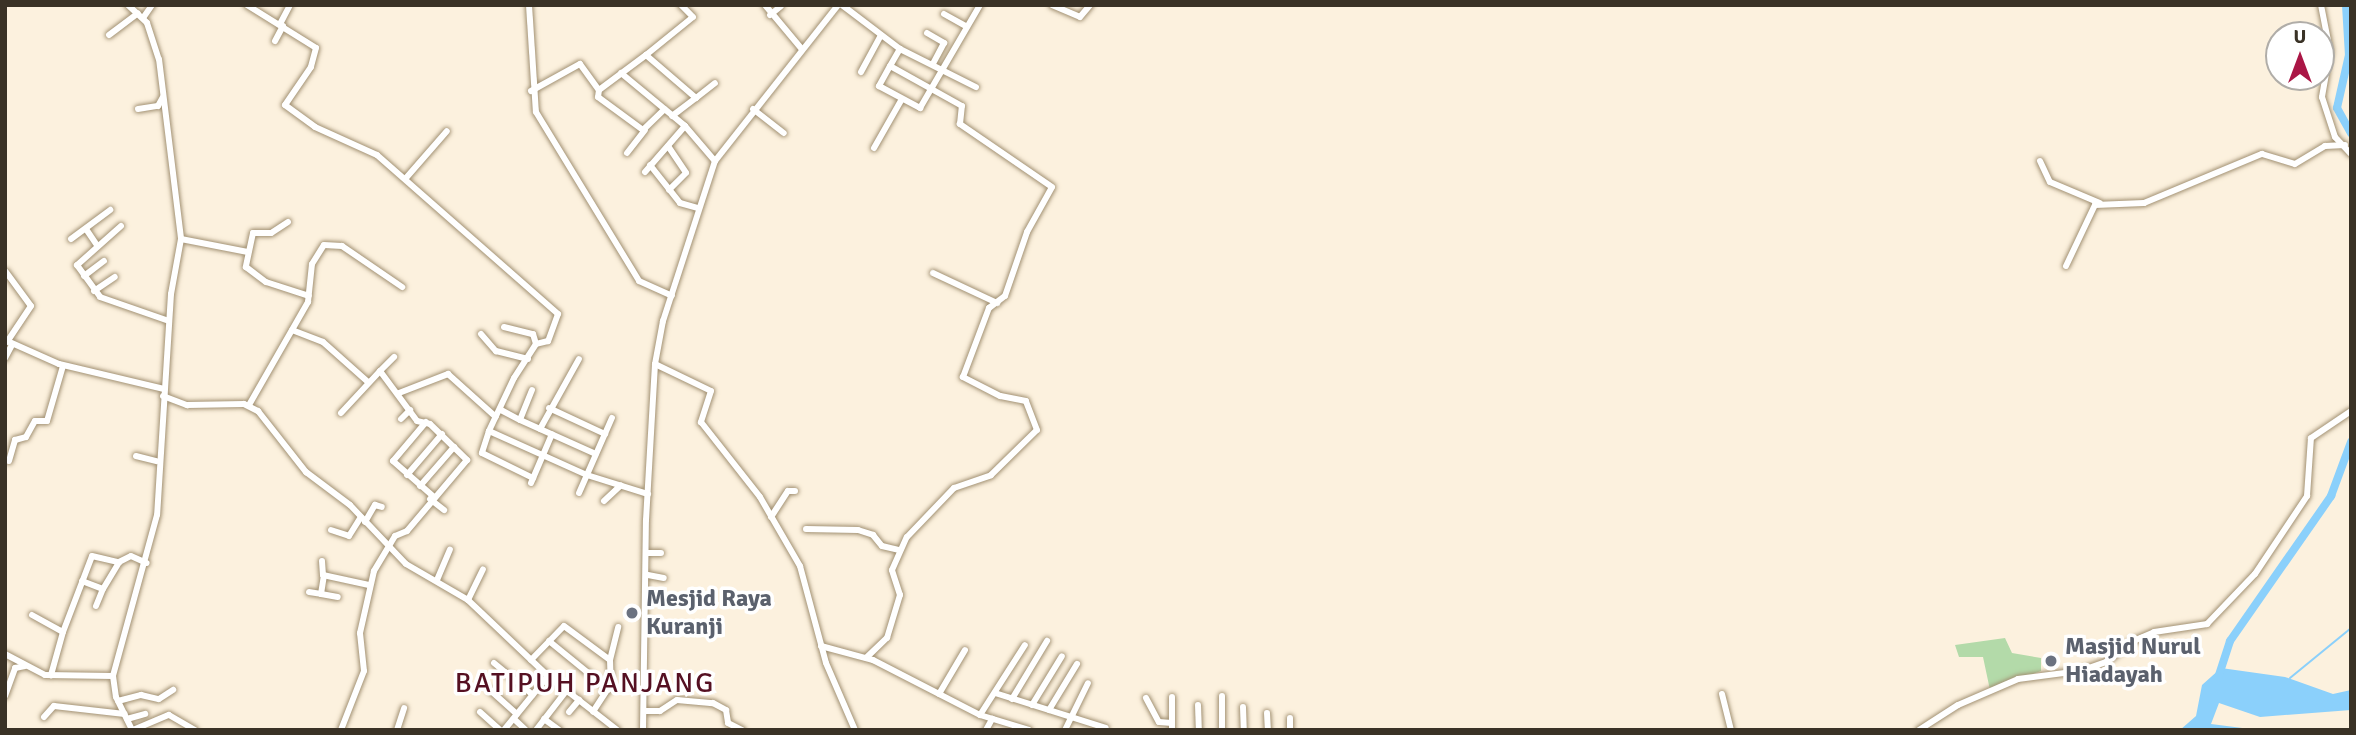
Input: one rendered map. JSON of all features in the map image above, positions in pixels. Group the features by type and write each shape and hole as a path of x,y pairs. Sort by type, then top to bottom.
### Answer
{"street":[{"path":"128,5 140,15 159,59 181,239 169,321 156,461 157,515 147,563 113,676 118,701 131,729 169,715 195,730"},
{"path":"110,35 152,5"},
{"path":"247,5 281,25 317,52 285,105 315,127 375,153 558,314 548,341 536,344"},
{"path":"275,41 290,5"},
{"path":"530,5 531,90 536,112 639,282 672,296"},
{"path":"645,131 598,97 599,90 693,17 681,5"},
{"path":"765,5 770,15 802,48"},
{"path":"643,730 648,575 646,553 655,364 696,208 715,161 753,109 840,5 900,49 976,87"},
{"path":"900,49 879,86 920,108 980,5"},
{"path":"1052,5 1080,17 1090,5"},
{"path":"2321,5 2330,51 2322,97 2334,137 2345,145 2351,154"},
{"path":"770,15 781,6"},
{"path":"944,14 967,27"},
{"path":"927,33 955,47"},
{"path":"861,72 881,35"},
{"path":"933,64 944,43"},
{"path":"646,55 696,98"},
{"path":"531,90 580,64 599,90"},
{"path":"867,657 887,638 897,609 900,595 892,570 900,550 944,496 966,480 991,475 1037,430 1036,415 1026,401 1000,396 963,377 989,308 998,303 1052,185 968,130 958,119 963,106 890,66"},
{"path":"621,73 685,126 715,161"},
{"path":"672,116 715,83"},
{"path":"138,109 158,106 163,97"},
{"path":"874,148 902,99"},
{"path":"627,153 665,109"},
{"path":"753,109 784,132"},
{"path":"645,172 685,126"},
{"path":"406,178 447,131"},
{"path":"2066,266 2091,210 2105,205 2138,204 2164,191 2192,187 2262,154 2295,164 2325,146 2345,145"},
{"path":"668,146 686,173 669,190"},
{"path":"2040,161 2050,182 2105,205"},
{"path":"650,165 685,207 696,208"},
{"path":"71,239 110,210"},
{"path":"288,222 271,233 253,233 246,267 263,281 309,296"},
{"path":"121,226 77,259 84,276 94,291 169,321"},
{"path":"86,229 96,244"},
{"path":"181,239 248,252"},
{"path":"248,405 309,296 315,257 329,243 342,246 402,287"},
{"path":"84,276 104,261"},
{"path":"5,358 8,343 31,306 6,272"},
{"path":"933,273 998,303"},
{"path":"94,291 115,277"},
{"path":"504,327 533,334 536,344 489,431 482,453 532,481 552,434"},
{"path":"292,330 324,342 367,381"},
{"path":"481,334 496,351 528,359"},
{"path":"8,343 63,366 164,393 192,405 248,405 276,428 282,446 306,472 363,519 412,569 468,600 548,676 617,730"},
{"path":"341,413 367,381 394,357"},
{"path":"540,429 579,359"},
{"path":"655,364 711,391 701,416 704,428 771,517 803,574 821,646 855,730"},
{"path":"9,461 15,440 26,438 35,421 47,421 63,366"},
{"path":"341,730 364,671 360,633 369,585 388,546 467,465 467,458 442,434 410,410 380,371"},
{"path":"399,393 448,374 496,417"},
{"path":"520,420 532,390"},
{"path":"550,408 605,434"},
{"path":"401,419 410,410"},
{"path":"501,410 596,454"},
{"path":"1919,730 1958,705 2018,679 2089,668 2154,632 2207,624 2255,573 2307,496 2311,438 2351,411"},
{"path":"579,493 612,418"},
{"path":"426,422 393,460 444,510"},
{"path":"489,431 587,475 648,494"},
{"path":"407,475 442,434"},
{"path":"420,486 454,447"},
{"path":"136,456 156,461"},
{"path":"604,500 621,485"},
{"path":"771,517 788,491 795,491"},
{"path":"331,530 349,536 375,505 382,507"},
{"path":"806,529 858,530 873,535 882,546 900,550"},
{"path":"436,580 450,550"},
{"path":"646,553 661,553"},
{"path":"51,675 63,632 93,555 119,562"},
{"path":"96,606 119,562 129,556 147,563"},
{"path":"321,594 324,575 322,561"},
{"path":"468,600 483,569"},
{"path":"324,575 369,585"},
{"path":"648,575 663,578"},
{"path":"82,581 103,589"},
{"path":"309,592 338,597"},
{"path":"32,615 63,632"},
{"path":"531,660 564,626 610,660"},
{"path":"593,712 609,690 610,660 618,627"},
{"path":"549,641 609,690"},
{"path":"1012,699 1046,641"},
{"path":"980,715 1025,645"},
{"path":"821,646 867,657 980,715 1029,730"},
{"path":"939,694 965,650"},
{"path":"5,653 25,666 51,675 113,676"},
{"path":"1032,705 1062,656"},
{"path":"494,663 533,695"},
{"path":"1049,710 1077,664"},
{"path":"5,696 15,668 25,666"},
{"path":"480,712 502,730 548,676"},
{"path":"1065,730 1088,683"},
{"path":"118,701 145,695 159,699 173,690"},
{"path":"490,690 526,730"},
{"path":"536,730 567,690"},
{"path":"995,693 1106,728"},
{"path":"1722,694 1731,730"},
{"path":"1222,696 1222,730"},
{"path":"1146,698 1159,722 1172,726 1172,697"},
{"path":"569,712 579,700"},
{"path":"645,711 660,711 677,700 713,703 726,710 728,723 742,730"},
{"path":"1198,705 1199,730"},
{"path":"44,718 54,706 126,717 145,713"},
{"path":"1243,707 1244,730"},
{"path":"397,730 404,708"},
{"path":"1267,713 1268,730"},
{"path":"1290,718 1290,730"},
{"path":"544,719 559,730"},
{"path":"986,730 992,719"}],"green space":[{"path":"2005,638 2012,653 2041,658 2041,671 1990,690 1983,657 1959,657 1955,645"}],"water":[{"path":"2221,668 2285,677 2333,694 2351,690 2351,710 2260,717 2219,703 2211,724 2258,730 2180,730 2196,716 2202,685"}],"waterway":[{"path":"2346,5 2349,55 2337,108 2351,133"},
{"path":"2218,678 2230,641 2331,496 2351,442"},
{"path":"2290,678 2351,628"}],"place":[{"name":"Mesjid Raya Kuranji","path":"632,613"},
{"name":"Masjid Nurul Hiadayah","path":"2051,661"}],"district":[{"name":"BATIPUH PANJANG","path":"585,683"}]}
